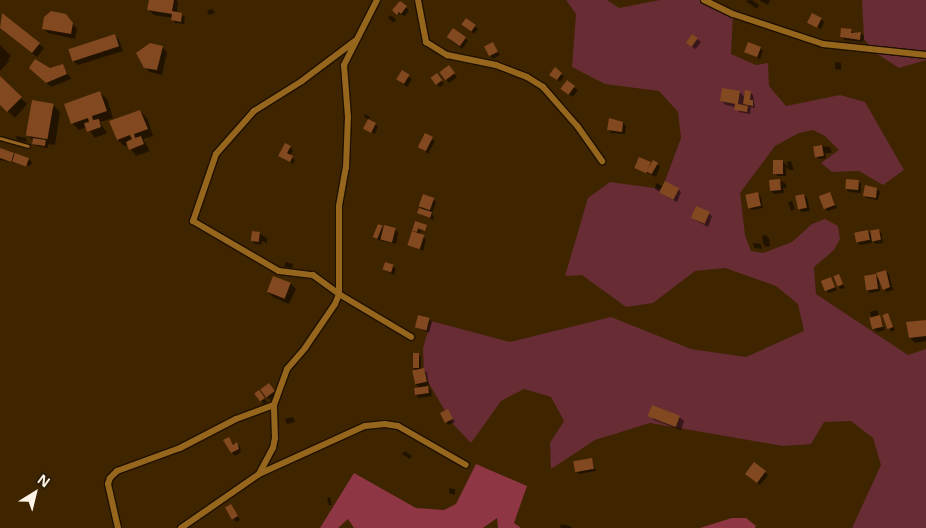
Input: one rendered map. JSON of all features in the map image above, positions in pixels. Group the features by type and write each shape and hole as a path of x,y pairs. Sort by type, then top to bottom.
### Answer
{"street":[{"path":"259,474 273,448 275,438 274,405 287,368 310,341 335,304 339,294 339,206 346,168 348,117 344,65 377,0"},
{"path":"418,0 426,42 447,55 496,65 527,77 543,87 578,127 602,161"},
{"path":"704,0 733,14 823,44 926,55"},
{"path":"356,40 302,81 254,111 216,154 193,221 279,271 313,275 339,294 411,337"},
{"path":"118,528 108,484 110,478 117,471 180,448 236,419 274,405"},
{"path":"181,528 259,474 365,426 385,424 398,426 466,465"}],"lane":[{"path":"0,138 28,146"}],"shaded area":[{"path":"566,0 607,0 619,8 660,0 704,0 733,14 731,54 756,65 768,63 769,86 786,106 840,95 865,102 904,170 883,185 859,171 832,172 821,163 839,150 825,136 813,130 799,133 775,146 740,193 745,235 751,251 763,253 792,242 812,224 825,219 838,226 840,239 834,250 814,267 816,294 908,355 926,349 926,528 852,528 881,465 873,438 851,421 824,422 811,444 783,446 650,423 595,440 551,469 550,443 564,421 551,397 524,389 501,401 471,443 452,423 424,375 423,348 431,321 510,342 611,317 691,349 746,357 804,331 798,304 776,286 725,268 695,271 653,303 626,307 582,275 565,276 588,198 610,182 662,189 681,138 678,112 659,91 605,84 572,67 576,14"},
{"path":"862,0 926,0 926,60 899,68 876,53 864,39"},
{"path":"476,464 527,486 514,523 521,528 498,528 497,518 483,528 354,528 348,519 338,528 320,528 354,473 416,508 444,510 456,504"},
{"path":"732,518 746,518 756,526 755,528 700,528"}],"building":[{"path":"149,0 174,0 172,11 182,13 181,22 171,20 172,14 147,10"},
{"path":"400,1 407,6 401,14 399,12 397,15 392,10"},
{"path":"51,11 66,14 73,23 71,34 42,29 44,17"},
{"path":"2,13 40,43 32,53 0,28"},
{"path":"812,13 822,18 817,28 807,23"},
{"path":"466,18 476,25 471,31 461,25"},
{"path":"453,28 466,37 460,46 447,37"},
{"path":"841,28 852,29 851,33 861,32 860,40 840,37"},
{"path":"115,34 119,46 72,62 68,49"},
{"path":"692,34 698,38 692,47 686,43"},
{"path":"493,42 498,52 489,56 484,47"},
{"path":"748,42 761,47 757,57 744,52"},
{"path":"150,43 163,46 157,70 144,68 136,53"},
{"path":"35,59 50,68 63,64 67,74 46,83 29,68"},
{"path":"449,65 455,73 445,80 439,72"},
{"path":"555,67 562,73 557,80 549,75"},
{"path":"402,70 410,75 404,84 396,79"},
{"path":"437,73 442,80 436,85 431,78"},
{"path":"0,76 22,97 7,112 0,105"},
{"path":"567,80 575,86 568,95 560,89"},
{"path":"722,88 740,91 738,104 748,106 747,112 734,110 735,104 720,101"},
{"path":"745,90 751,91 750,100 753,100 753,106 743,104"},
{"path":"100,91 107,111 92,116 93,120 99,119 101,127 87,132 84,123 89,122 88,118 71,124 64,104"},
{"path":"32,100 54,104 47,139 26,135"},
{"path":"140,110 148,129 134,134 135,138 141,136 144,144 129,150 126,142 132,139 130,135 117,140 109,121"},
{"path":"609,118 623,122 622,132 607,130"},
{"path":"368,119 376,123 371,133 363,129"},
{"path":"425,133 433,137 426,151 418,147"},
{"path":"33,138 46,140 45,146 32,144"},
{"path":"285,143 291,146 287,153 293,156 290,162 278,156"},
{"path":"822,145 824,156 815,157 813,147"},
{"path":"0,148 14,153 11,162 0,158"},
{"path":"15,153 29,158 26,167 12,161"},
{"path":"639,157 651,162 646,173 634,168"},
{"path":"653,160 658,163 651,174 646,171"},
{"path":"773,160 783,160 783,174 773,174"},
{"path":"780,179 781,190 770,191 769,180"},
{"path":"846,179 859,180 858,190 845,189"},
{"path":"665,181 679,188 673,200 659,193"},
{"path":"865,185 877,188 876,198 863,196"},
{"path":"758,192 761,206 748,208 745,195"},
{"path":"830,192 835,205 824,209 819,196"},
{"path":"423,194 434,198 430,210 419,206"},
{"path":"804,194 807,208 798,210 795,196"},
{"path":"696,206 710,212 705,224 691,218"},
{"path":"419,208 432,212 430,218 417,213"},
{"path":"415,221 427,225 425,231 418,228 417,232 412,231"},
{"path":"378,224 383,226 377,239 373,237"},
{"path":"384,225 396,228 392,242 380,240"},
{"path":"879,229 881,240 872,241 870,231"},
{"path":"868,230 870,240 856,242 854,233"},
{"path":"252,231 260,232 259,242 251,241"},
{"path":"412,231 424,235 420,249 407,245"},
{"path":"385,262 394,265 391,272 383,270"},
{"path":"886,270 890,287 883,290 876,273"},
{"path":"839,274 843,284 838,286 833,276"},
{"path":"876,274 878,289 866,291 864,276"},
{"path":"273,276 291,283 285,299 267,292"},
{"path":"831,277 835,287 825,291 821,281"},
{"path":"888,313 893,327 887,329 882,315"},
{"path":"418,315 430,318 426,331 415,328"},
{"path":"880,315 883,327 872,329 869,318"},
{"path":"926,320 926,336 909,338 906,322"},
{"path":"413,353 419,353 419,368 413,368"},
{"path":"424,368 427,382 415,384 412,370"},
{"path":"269,383 275,391 266,398 260,390"},
{"path":"428,386 429,393 415,395 414,388"},
{"path":"259,390 265,398 260,402 254,394"},
{"path":"652,405 680,416 676,427 648,416"},
{"path":"448,409 453,419 445,423 440,413"},
{"path":"229,437 233,445 237,442 239,449 231,453 223,440"},
{"path":"592,458 594,469 575,472 573,461"},
{"path":"754,462 766,471 757,483 745,474"},
{"path":"231,504 238,516 232,520 225,508"}]}
